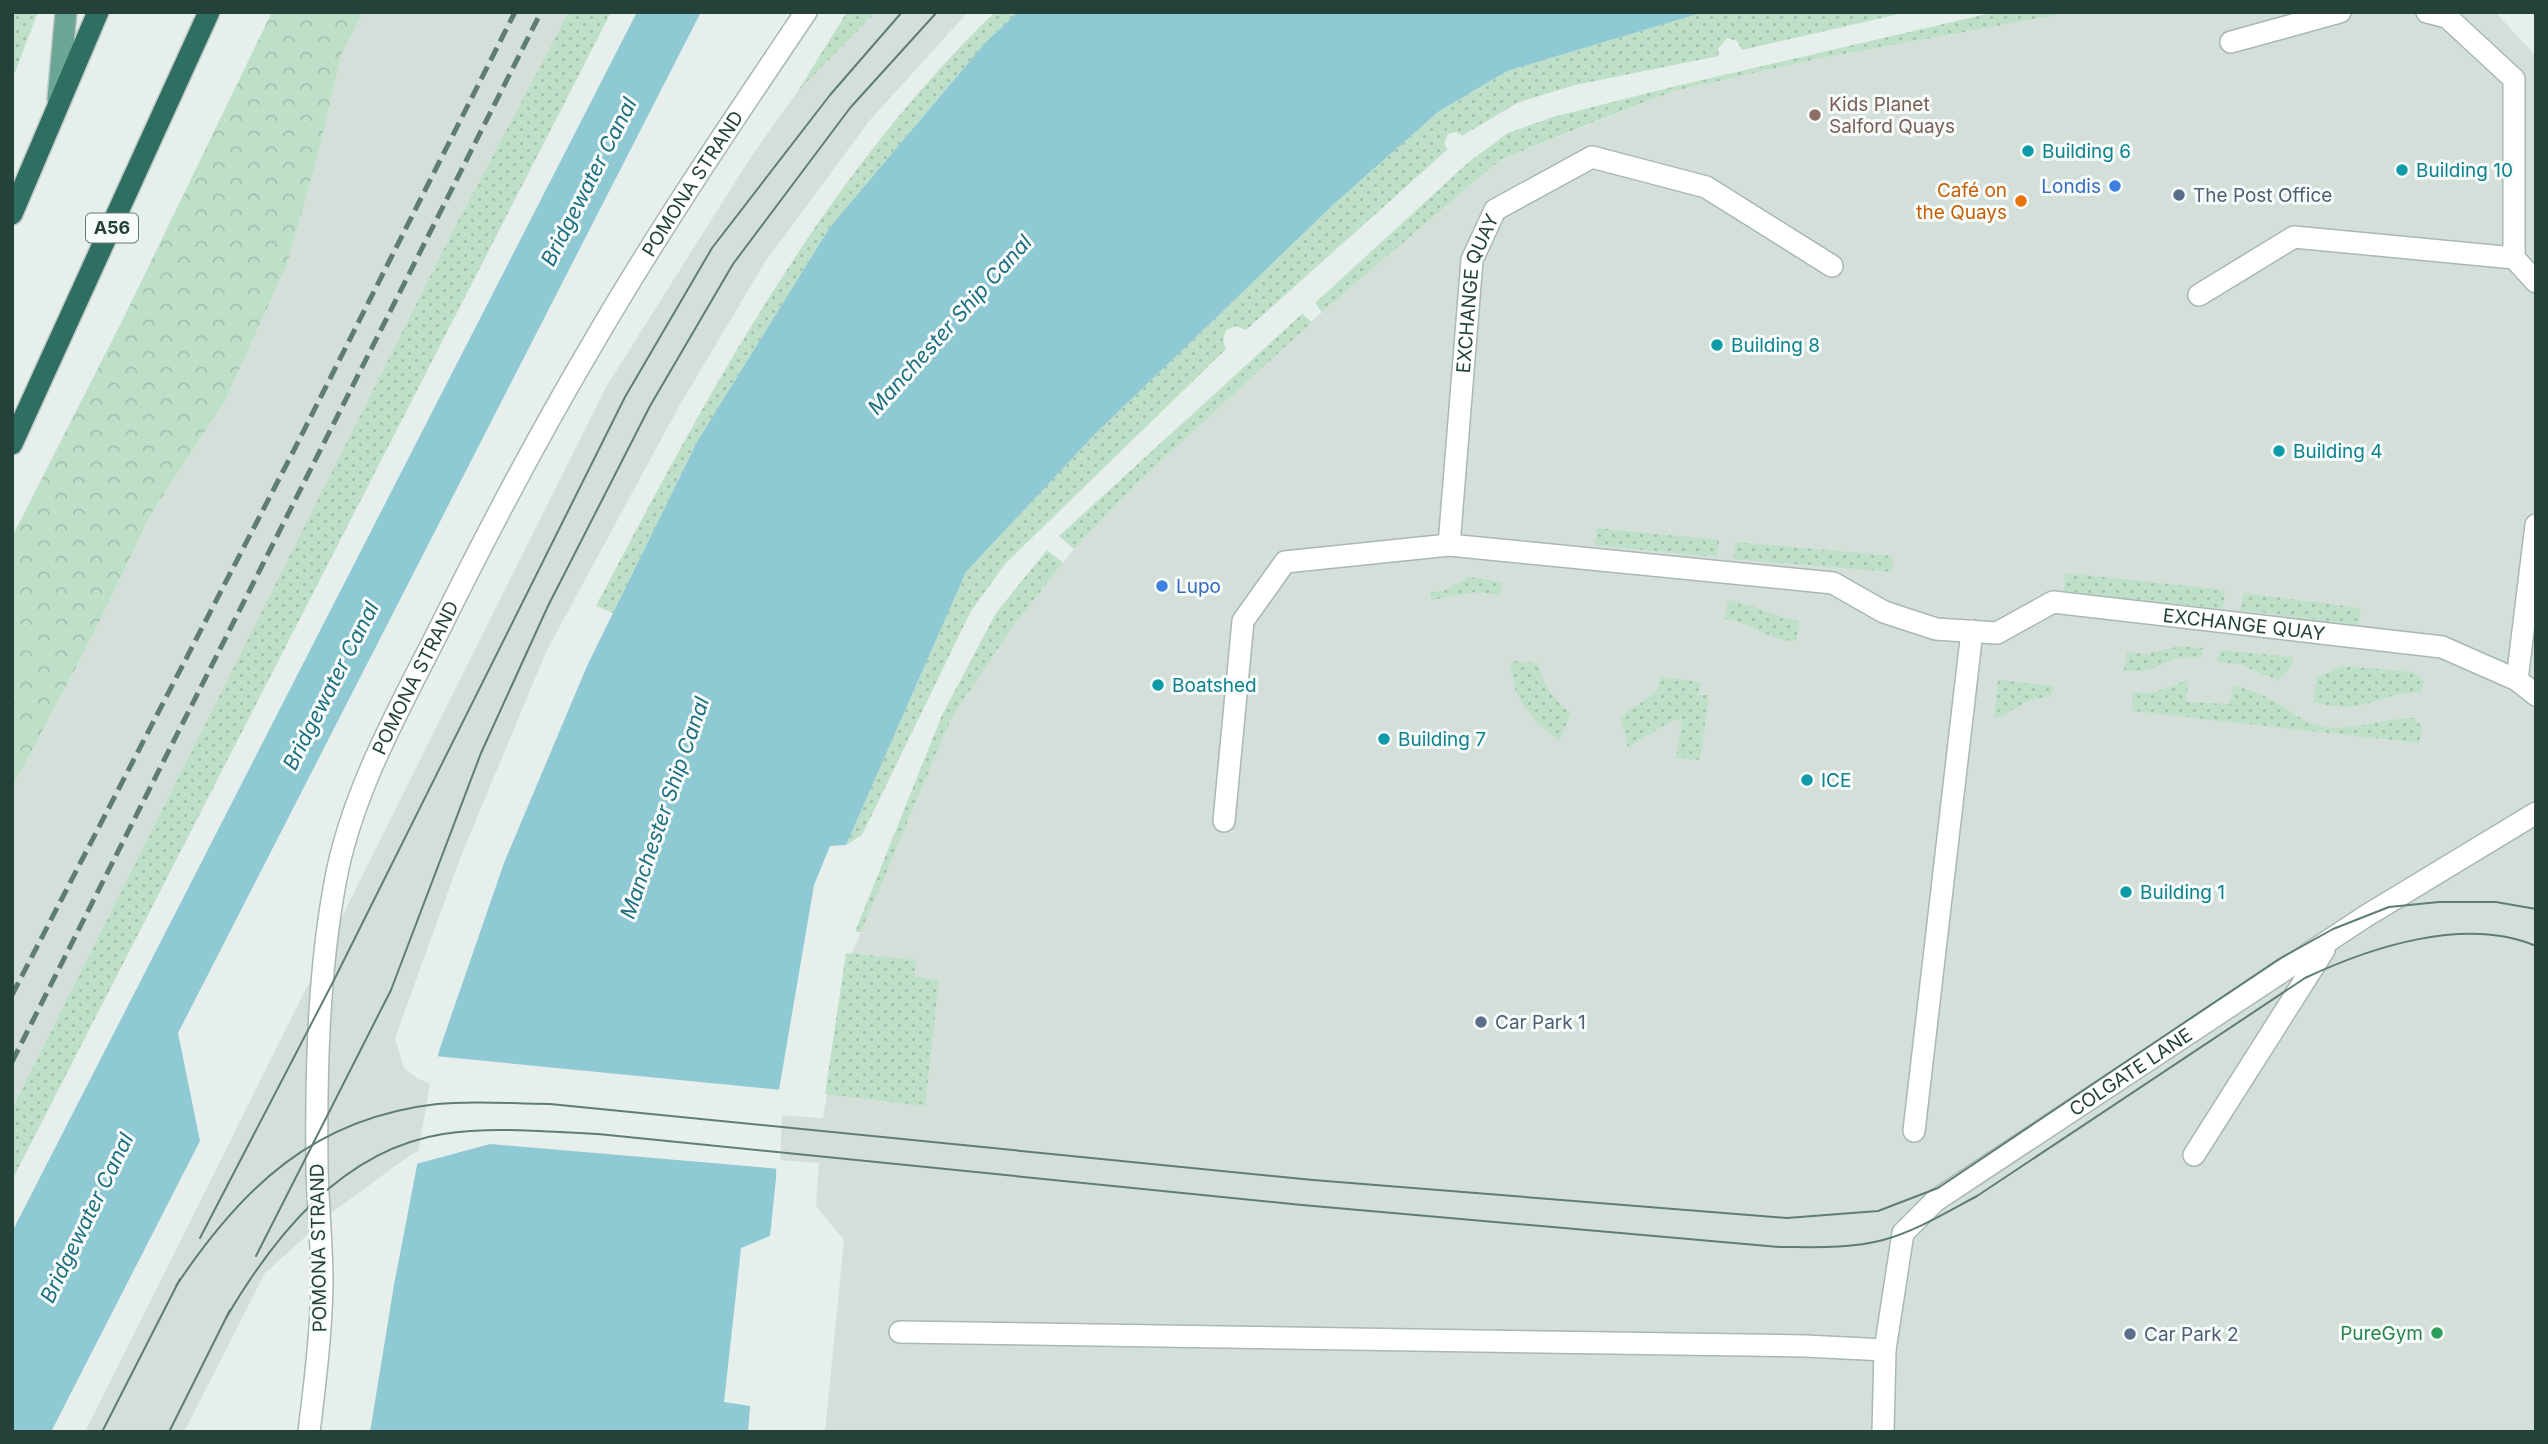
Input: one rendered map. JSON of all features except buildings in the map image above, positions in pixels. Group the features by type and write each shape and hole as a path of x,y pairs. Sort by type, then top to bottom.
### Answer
{"highway":[{"path":"12,214 98,12"},
{"name":"A56","path":"12,444 209,12"}],"main road":[{"path":"57,108 66,12"}],"street":[{"name":"POMONA STRAND","path":"309,1432 319,1349 322,1283 317,1167 320,997 335,879 346,837 370,773 405,698 485,538 585,357 711,154 806,12"},
{"path":"2231,42 2340,12"},
{"path":"2427,12 2448,17 2514,79 2514,258"},
{"name":"EXCHANGE QUAY","path":"1449,545 1472,260 1495,210 1592,157 1706,187 1832,266"},
{"path":"2199,295 2294,237 2514,258 2536,282"},
{"path":"2517,680 2536,525"},
{"name":"EXCHANGE QUAY","path":"1224,821 1243,621 1285,562 1449,545 1833,583 1884,612 1936,629 1997,633 2053,602 2442,648 2517,680 2536,695"},
{"path":"1914,1131 1972,631"},
{"name":"COLGATE LANE","path":"1884,1432 1885,1350 1903,1233 1935,1201 2330,940 2535,814"},
{"path":"2194,1155 2330,940"},
{"path":"900,1332 1805,1346 1885,1350"}],"shaded area":[{"path":"362,12 611,12 12,1180 12,788 93,635 151,514 226,399 287,264 315,166 342,53"},
{"path":"876,12 968,12 870,120 765,262 678,408 546,652 461,856 395,1038 404,1068 418,1079 463,1095 823,1118 852,953 951,719 1014,625 1074,549 1134,486 1322,312 1500,160 1674,91 1817,59 2073,12 2495,12 2536,56 2536,1432 825,1432 844,1240 816,1206 819,1163 595,1147 441,1145 413,1153 334,1211 265,1273 184,1432 85,1432 606,387 751,157 798,91"}],"green space":[{"path":"12,12 38,12 12,80"},
{"path":"272,12 363,12 342,53 315,166 287,264 226,399 151,514 93,635 12,788 12,537 125,315"},
{"path":"569,12 611,12 12,1180 12,1109 453,231"},
{"path":"847,12 876,12 798,91"},
{"path":"995,12 1018,12 985,43 830,227 698,440 613,613 596,606 725,369 772,292 875,146 933,77"},
{"path":"1704,12 1908,12 1742,50 1737,41 1727,38 1718,49 1719,56 1575,85 1517,103 1462,136 1456,132 1448,134 1444,144 1448,149 1246,330 1236,326 1226,330 1223,340 1226,349 1005,564 971,611 862,835 846,845 966,572 1095,434 1334,204 1438,112 1507,71"},
{"path":"1995,12 2073,12 1817,59 1674,91 1500,160 1322,312 1315,303 1470,161 1508,133 1553,117 1672,87"},
{"path":"1302,314 1312,322 1134,486 1074,549 1059,536"},
{"path":"1597,528 1719,540 1717,557 1595,545"},
{"path":"1735,542 1893,556 1892,572 1733,559"},
{"path":"1047,550 1063,563 1014,625 951,719 861,932 855,932 942,715 996,613"},
{"path":"2065,573 2225,590 2223,609 2064,591"},
{"path":"1469,577 1503,582 1499,595 1476,592 1431,600 1431,592 1443,591"},
{"path":"2243,593 2361,608 2359,625 2241,610"},
{"path":"1728,600 1800,621 1796,641 1777,638 1725,619"},
{"path":"2181,646 2203,648 2201,658 2178,658 2144,671 2124,671 2127,652 2145,654"},
{"path":"2220,650 2294,657 2291,667 2278,681 2240,664 2217,662"},
{"path":"1511,661 1539,663 1543,679 1550,691 1571,713 1559,741 1532,717 1519,697 1511,673"},
{"path":"2342,666 2414,672 2424,681 2421,692 2405,693 2359,706 2332,706 2314,702 2317,678"},
{"path":"1661,677 1702,682 1697,695 1709,695 1700,760 1676,758 1682,719 1670,722 1628,747 1620,717 1656,693"},
{"path":"1998,680 2054,686 2051,696 2029,700 1999,718 1994,717"},
{"path":"2188,680 2186,702 2230,704 2233,685 2268,698 2317,725 2342,728 2415,718 2422,727 2419,743 2132,711 2133,693 2152,693"},
{"path":"846,953 916,960 914,977 939,980 925,1106 825,1094"}],"water":[{"name":"Bridgewater Canal","path":"637,12 701,12 178,1033 200,1141 51,1432 12,1432 12,1232"},
{"name":"Manchester Ship Canal","path":"1018,12 1704,12 1507,71 1438,112 1334,204 1095,434 966,572 846,845 830,846 814,885 778,1096 776,1178 770,1236 741,1248 724,1402 750,1406 748,1432 370,1432 394,1285 439,1051 504,863 587,666 698,440 830,227 985,43"}],"pier":[{"path":"435,1056 783,1090 780,1169 490,1144 416,1164"}],"tram line":[{"path":"200,1238 333,982 625,397 712,248 830,95 902,12"},
{"path":"256,1256 391,990 481,753 548,606 650,406 733,264 850,108 937,12"},
{"path":"176,1286 227,1218 285,1163 354,1124 393,1112 451,1103 550,1104 1313,1180 1787,1218 1878,1211 1938,1188 2279,959 2333,929 2389,907 2439,902 2496,902 2536,909"},
{"path":"226,1318 245,1287 289,1228 315,1201 343,1178 373,1158 407,1143 443,1134 482,1130 598,1134 1302,1205 1779,1247 1831,1247 1870,1243 1919,1226 1977,1196 2305,978 2331,966 2388,946 2449,935 2508,937 2536,946"},
{"path":"102,1432 180,1279"},
{"path":"169,1432 230,1310"}],"railway":[{"path":"12,995 293,452 515,12"},
{"path":"12,1062 541,12"}],"place":[{"name":"Kids Planet Salford Quays","path":"1815,115"},
{"name":"Building 6","path":"2028,151"},
{"name":"Building 10","path":"2402,170"},
{"name":"Londis","path":"2115,186"},
{"name":"The Post Office","path":"2179,195"},
{"name":"Café on the Quays","path":"2021,201"},
{"name":"Building 8","path":"1717,345"},
{"name":"Building 4","path":"2279,451"},
{"name":"Lupo","path":"1162,586"},
{"name":"Boatshed","path":"1158,685"},
{"name":"Building 7","path":"1384,739"},
{"name":"ICE","path":"1807,780"},
{"name":"Building 1","path":"2126,892"},
{"name":"Car Park 1","path":"1481,1022"},
{"name":"PureGym","path":"2437,1333"},
{"name":"Car Park 2","path":"2130,1334"}]}
